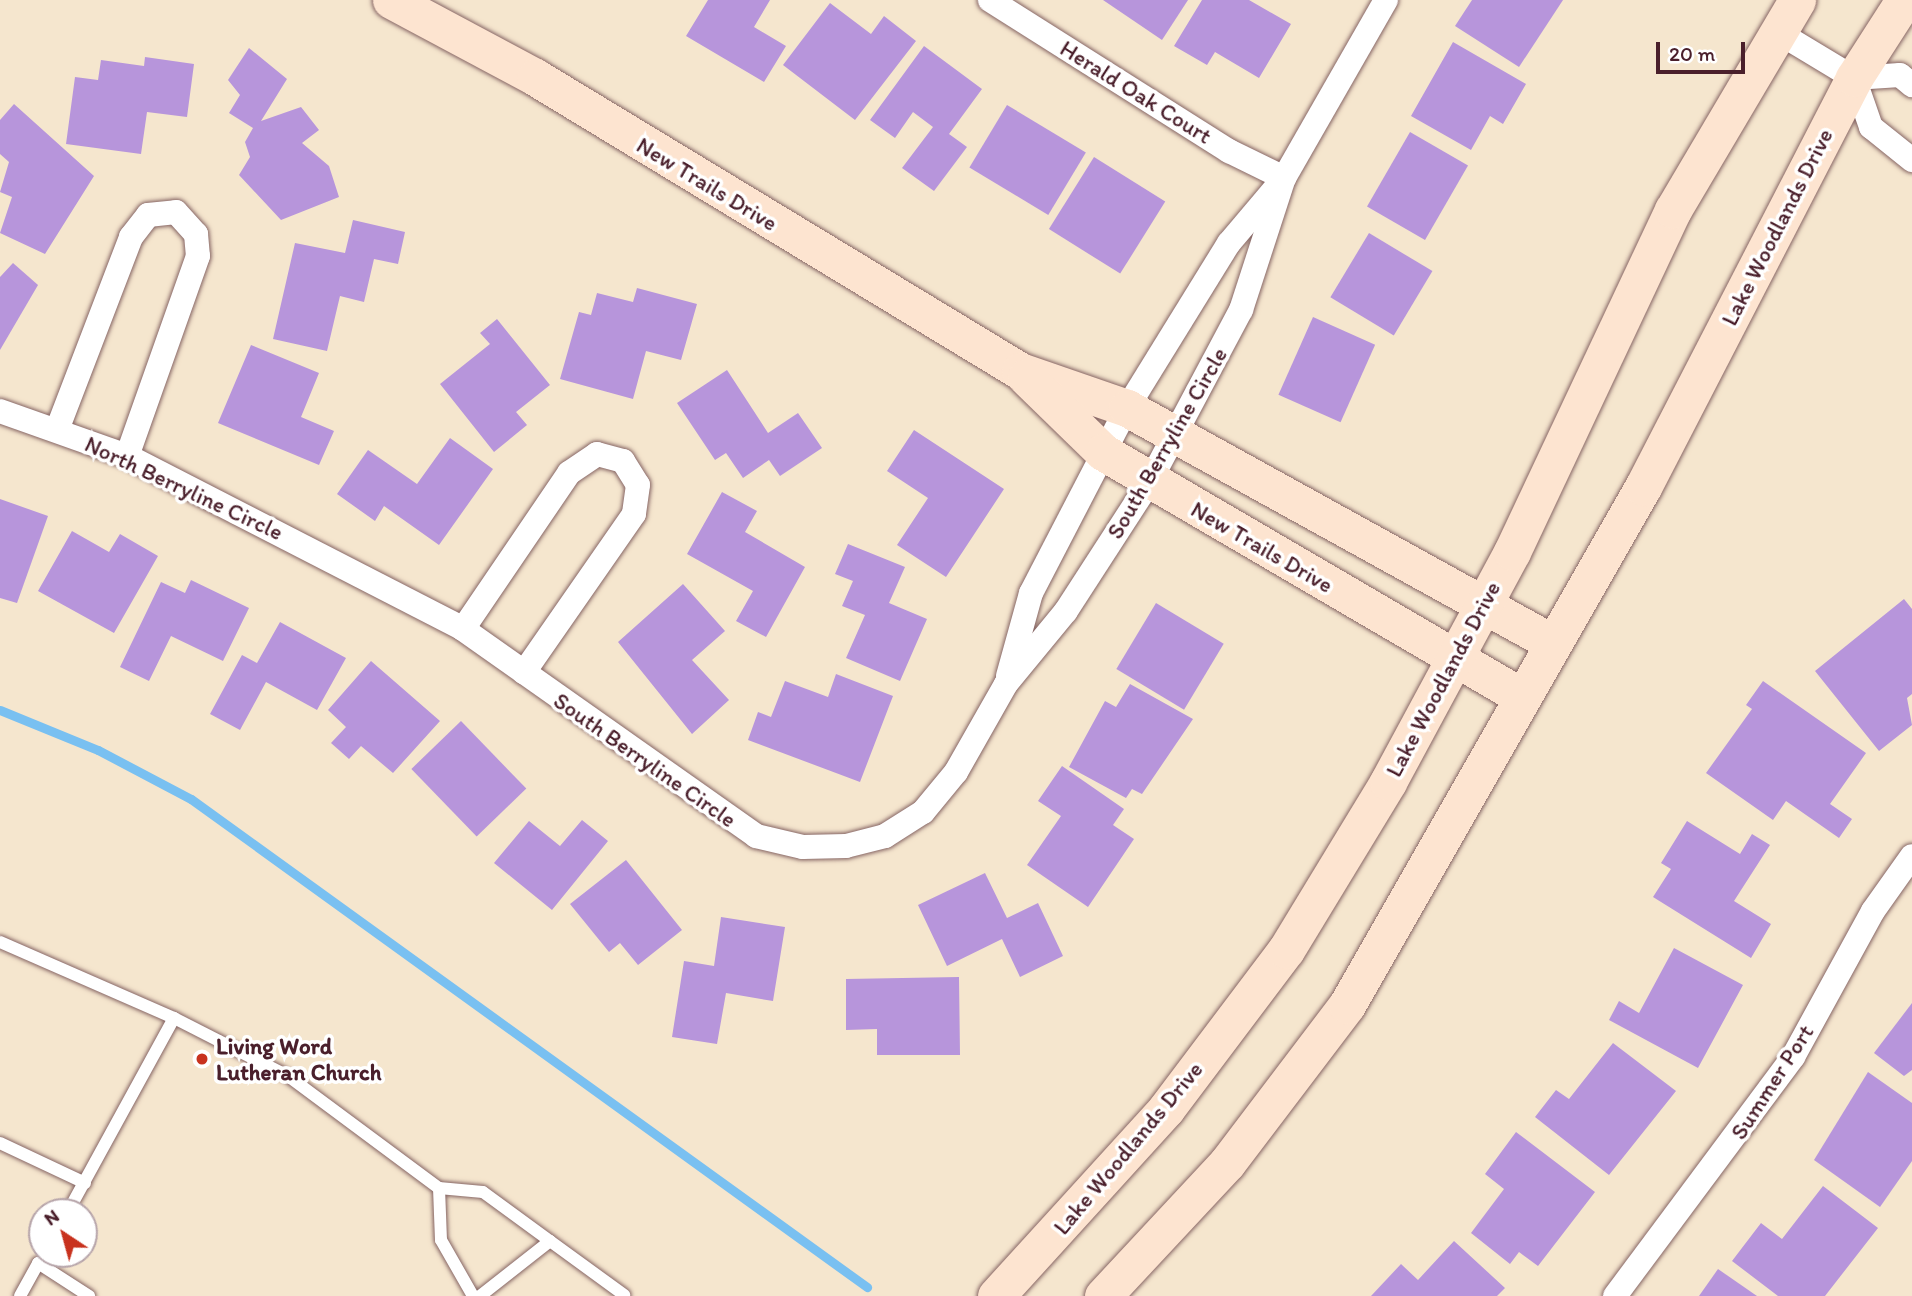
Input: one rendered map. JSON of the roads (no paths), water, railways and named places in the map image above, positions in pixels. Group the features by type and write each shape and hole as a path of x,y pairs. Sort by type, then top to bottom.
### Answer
{"main road":[{"name":"New Trails Drive","path":"391,0 535,78 1020,371 1127,408 1481,606 1553,643"},
{"name":"Lake Woodlands Drive","path":"996,1296 1166,1109 1286,950 1388,782 1481,606 1673,210 1776,31 1797,0"},
{"name":"Lake Woodlands Drive","path":"1103,1296 1227,1163 1347,1005 1643,487 1854,78 1904,0"},
{"name":"New Trails Drive","path":"1020,371 1102,452 1522,697"}],"street":[{"name":"Herald Oak Court","path":"990,0 1229,151 1284,178"},
{"name":"South Berryline Circle","path":"1006,684 1031,593 1102,452 1229,243 1284,178 1386,0"},
{"path":"1776,31 1854,78 1900,75 1912,85"},
{"path":"1854,78 1871,127 1912,160"},
{"name":"South Berryline Circle","path":"325,556 463,629 714,812 756,836 803,847 846,846 885,836 923,812 956,772 1006,684 1066,611 1150,481 1241,310 1284,178"},
{"path":"57,430 131,237 148,215 176,212 196,234 198,256 127,456"},
{"name":"North Berryline Circle","path":"0,411 127,456 325,556"},
{"path":"463,629 569,473 597,454 623,461 638,485 634,514 524,672"},
{"name":"Summer Port","path":"1615,1296 1793,1057 1873,911 1912,856"}],"lane":[{"path":"0,942 174,1018 288,1076 439,1188 483,1192 624,1295"},
{"path":"76,1198 174,1018"},
{"path":"0,1143 85,1183"},
{"path":"439,1188 441,1240 473,1296"},
{"path":"480,1296 550,1241"},
{"path":"20,1296 36,1268"},
{"path":"53,1268 89,1296"}],"waterway":[{"path":"0,710 98,750 191,799 867,1287"}],"place":[{"name":"Living Word Lutheran Church","path":"202,1059"}]}
